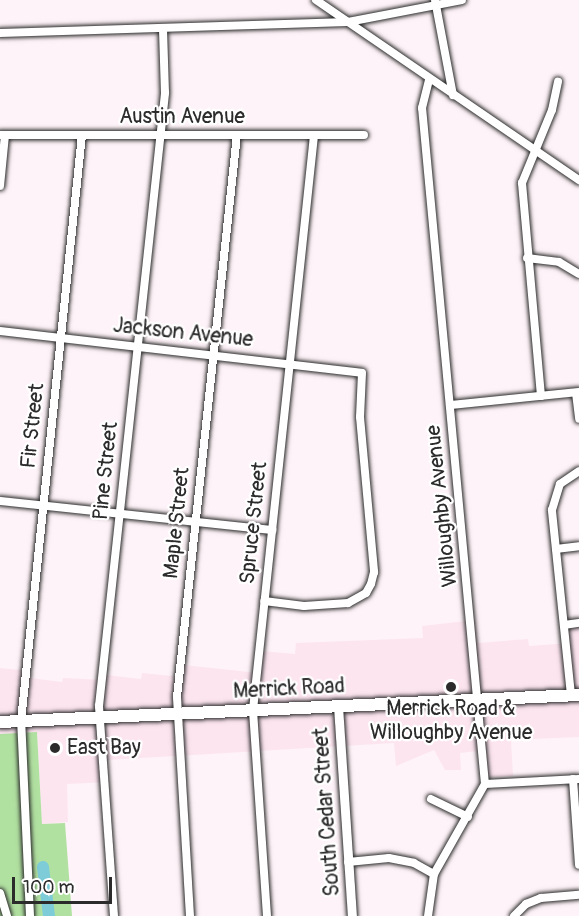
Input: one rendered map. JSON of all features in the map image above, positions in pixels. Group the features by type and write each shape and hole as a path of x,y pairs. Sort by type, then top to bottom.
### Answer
{"main road":[{"name":"Merrick Road","path":"0,722 575,695"}],"street":[{"path":"316,0 579,180"},
{"path":"0,33 348,22 436,3 462,0"},
{"path":"436,3 453,95"},
{"name":"Pine Street","path":"114,916 99,717 165,93 163,29"},
{"name":"Willoughby Avenue","path":"429,79 422,108 479,699 485,784"},
{"path":"541,396 522,183 552,110 558,82"},
{"path":"0,186 3,135"},
{"name":"Austin Avenue","path":"3,135 364,135"},
{"name":"Fir Street","path":"30,916 21,721 82,135"},
{"name":"Maple Street","path":"190,916 177,697 237,135"},
{"name":"Spruce Street","path":"267,916 254,710 314,135"},
{"path":"527,258 559,262 579,274"},
{"name":"Jackson Avenue","path":"0,331 290,362 362,373 360,417 374,572 371,584 366,593 348,603 304,606 264,601"},
{"path":"450,405 578,393 579,419"},
{"path":"575,695 564,625 552,510 555,493 567,477 579,471"},
{"path":"0,501 272,530"},
{"path":"556,549 579,546"},
{"path":"564,625 579,623"},
{"name":"South Cedar Street","path":"338,706 352,916"},
{"path":"429,916 434,874 485,784 576,779 579,865"},
{"path":"431,799 468,817"},
{"path":"348,862 389,858 414,863 434,874"},
{"path":"0,893 7,916"},
{"path":"514,916 526,904 541,898 579,896"}],"shaded area":[{"path":"475,620 478,643 528,639 529,646 570,643 568,626 579,625 579,737 511,740 513,776 488,777 486,750 460,753 461,770 445,770 434,750 396,766 394,743 107,760 108,782 67,784 68,822 42,824 37,732 0,734 0,668 30,671 30,678 62,682 63,678 105,680 106,675 141,679 142,673 182,677 184,665 259,673 262,651 295,654 296,643 423,638 422,626"}],"green space":[{"path":"37,732 42,824 65,823 72,916 0,916 0,734"}],"waterway":[{"path":"43,867 49,916"}],"place":[{"name":"Merrick Road & Willoughby Avenue","path":"451,687"},
{"name":"East Bay","path":"55,748"}]}
